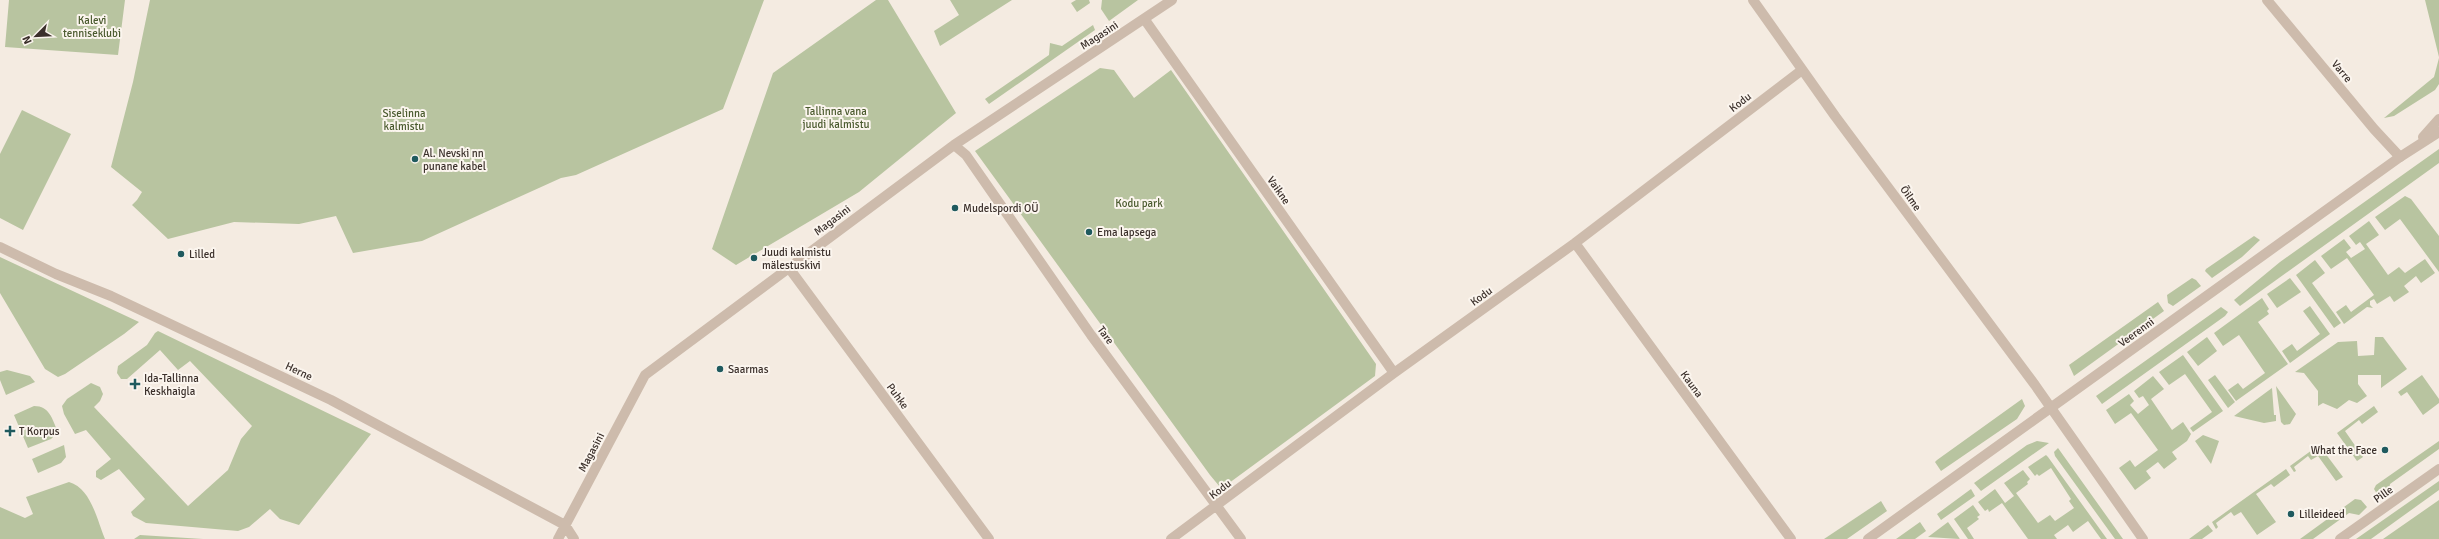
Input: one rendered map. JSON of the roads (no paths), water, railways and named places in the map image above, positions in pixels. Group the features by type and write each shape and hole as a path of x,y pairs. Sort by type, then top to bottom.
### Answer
{"street":[{"name":"Magasini","path":"558,539 645,375 954,145 1145,20 1172,0"},
{"name":"Õilme","path":"1753,0 1802,70 2051,409 2143,539"},
{"name":"Varre","path":"2267,0 2374,129 2400,157"},
{"name":"Vaikne","path":"1145,20 1394,373"},
{"name":"Kodu","path":"1171,539 1394,373 1575,243 1802,70"},
{"name":"Veerenni","path":"2418,144 2439,119"},
{"name":"Veerenni","path":"1868,539 2418,144 2439,132"},
{"name":"Tare","path":"954,145 966,155 1090,334 1241,539"},
{"name":"Kauna","path":"1575,243 1791,539"},
{"name":"Herne","path":"0,247 56,274 118,299 331,400 565,525 574,539"},
{"name":"Puhke","path":"789,268 989,539"},
{"name":"Pille","path":"2340,539 2439,469"}],"place":[{"name":"Al. Nevski nn punane kabel","path":"415,159"},
{"name":"Mudelspordi OÜ","path":"955,208"},
{"name":"Ema lapsega","path":"1089,232"},
{"name":"Lilled","path":"181,254"},
{"name":"Juudi kalmistu mälestuskivi","path":"754,258"},
{"name":"Saarmas","path":"720,369"},
{"name":"Ida-Tallinna Keskhaigla","path":"135,384"},
{"name":"T Korpus","path":"10,431"},
{"name":"What the Face","path":"2385,450"},
{"name":"Lilleideed","path":"2291,514"}],"park label":[{"name":"Kalevi tenniseklubi","path":"92,26"},
{"name":"Tallinna vana juudi kalmistu","path":"836,117"},
{"name":"Siselinna kalmistu","path":"404,119"},
{"name":"Kodu park","path":"1139,203"}]}
